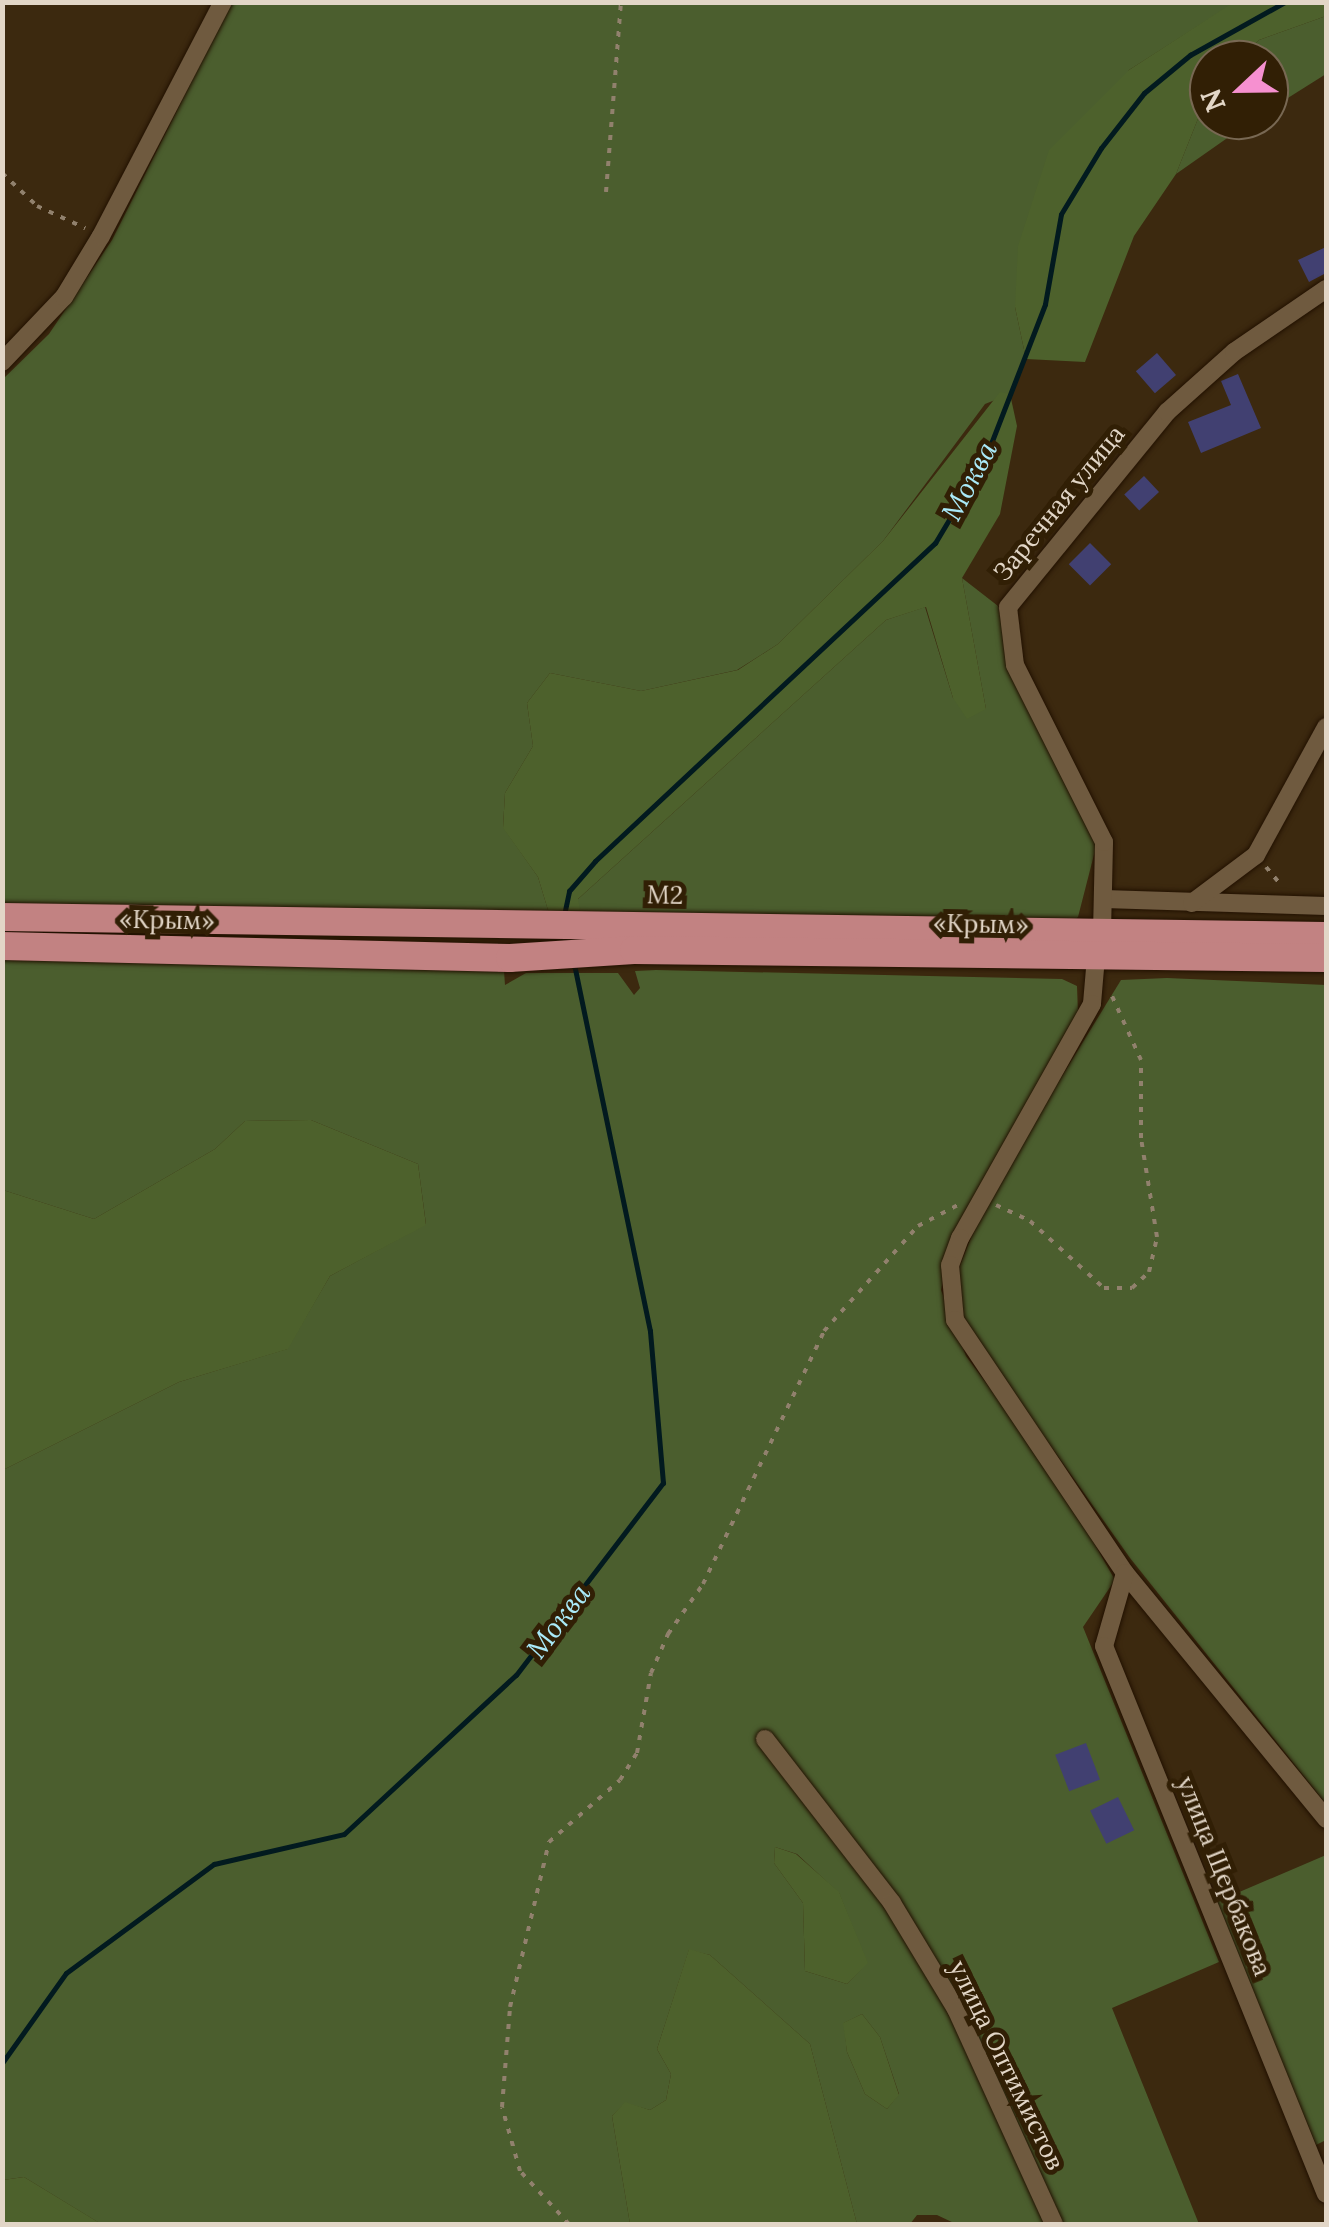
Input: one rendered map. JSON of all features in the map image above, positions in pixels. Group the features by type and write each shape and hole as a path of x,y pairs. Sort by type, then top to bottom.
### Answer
{"highway":[{"name":"М2","path":"2,917 1101,948 1326,936"},
{"name":"«Крым»","path":"2,946 510,958 634,950 1101,948 1326,958"}],"street":[{"path":"2,362 64,297 101,236 222,2"},
{"name":"Заречная улица","path":"1326,289 1234,352 1167,412 1008,607 1015,665 1104,842 1101,948 1092,1004 974,1202 950,1265 955,1320 1125,1574 1326,1819"},
{"path":"1192,903 1256,855 1326,727"},
{"path":"1104,899 1326,906"},
{"name":"улица Щербакова","path":"1125,1574 1104,1646 1326,2194"},
{"name":"улица Оптимистов","path":"765,1739 892,1903 947,1994 1054,2224"}],"path":[{"path":"606,192 621,2"},
{"path":"2,173 37,206 101,236"},
{"path":"1256,855 1298,906"},
{"path":"570,2224 520,2171 502,2108 510,2007 548,1842 620,1780 637,1753 652,1672 668,1634 703,1584 824,1331 918,1226 946,1207 974,1202 1030,1221 1104,1288 1132,1288 1149,1272 1156,1236 1141,1138 1141,1060 1106,984 1101,948"}],"green space":[{"path":"1234,2 1326,3 1326,16 1259,40 1189,40 1190,140 1176,174 1134,236 1085,362 1026,359 1015,307 1018,246 1049,150 1129,70"},
{"path":"231,3 1234,3 1129,70 1015,307 1026,359 1010,394 985,404 883,541 778,644 737,670 641,691 550,673 527,703 533,746 505,793 503,827 538,877 551,920 3,917 3,379 49,334 112,240"},
{"path":"1326,16 1326,74 1289,97 1289,40 1259,40"},
{"path":"1190,140 1224,140 1176,174"},
{"path":"1000,392 1010,394 1017,426 1000,514 962,578 986,709 967,719 953,698 926,607 886,620 578,899 582,921 551,920 538,877 503,828 505,793 533,746 527,703 550,673 641,691 738,670 778,644 883,541"},
{"path":"962,578 998,606 1012,666 1097,843 1078,917 1060,930 582,921 577,900 886,620 925,607 953,698 986,709"},
{"path":"3,959 504,971 505,985 526,973 618,973 634,995 640,988 635,971 656,970 1062,979 1077,986 1078,1013 953,1234 941,1290 966,1356 1057,1478 1115,1580 1083,1627 1219,1962 1112,2008 1199,2224 1059,2224 960,2005 897,1899 852,1843 846,1849 953,2012 1049,2224 956,2224 937,2215 917,2215 910,2224 857,2224 810,2044 710,1955 689,1950 657,2049 671,2074 666,2100 650,2110 625,2103 612,2116 630,2224 101,2224 24,2177 3,2180 3,1470 179,1382 287,1349 330,1276 426,1224 418,1164 311,1120 245,1121 215,1149 94,1219 3,1190","holes":["775,1847 797,1854 839,1893 867,1963 847,1984 805,1971 803,1903 774,1863","862,2014 880,2037 899,2094 887,2109 865,2094 847,2052 844,2023"]},
{"path":"1167,978 1326,985 1326,1804 1130,1558 962,1321 959,1268 986,1200 1121,980"},
{"path":"311,1120 418,1164 426,1225 330,1276 288,1349 179,1382 3,1470 3,1190 94,1219 215,1149 245,1121"},
{"path":"775,1847 796,1854 839,1892 868,1963 847,1984 805,1971 803,1903 774,1863"},
{"path":"1326,1855 1326,2140 1316,2145 1216,1902"},
{"path":"689,1949 710,1955 810,2044 857,2224 630,2224 612,2116 625,2102 650,2110 666,2100 671,2074 657,2049"},
{"path":"862,2014 880,2037 899,2095 887,2109 865,2094 847,2052 843,2023"},
{"path":"24,2177 101,2224 3,2224 3,2180"}],"building":[{"path":"1326,247 1326,273 1309,282 1298,260"},
{"path":"1157,353 1176,375 1155,393 1136,371"},
{"path":"1238,374 1261,428 1201,453 1188,422 1231,405 1221,381"},
{"path":"1144,476 1159,492 1139,511 1124,494"},
{"path":"1090,543 1111,564 1090,585 1069,564"},
{"path":"1086,1743 1100,1779 1069,1791 1055,1755"},
{"path":"1118,1797 1134,1830 1106,1844 1090,1811"}],"waterway":[{"name":"Моква","path":"564,915 569,891 595,861 935,543 985,459 1045,304 1061,214 1101,148 1144,93 1190,55 1285,2"},
{"name":"Моква","path":"2,2063 66,1973 214,1864 344,1834 516,1675 663,1483 650,1331 574,963"}]}
